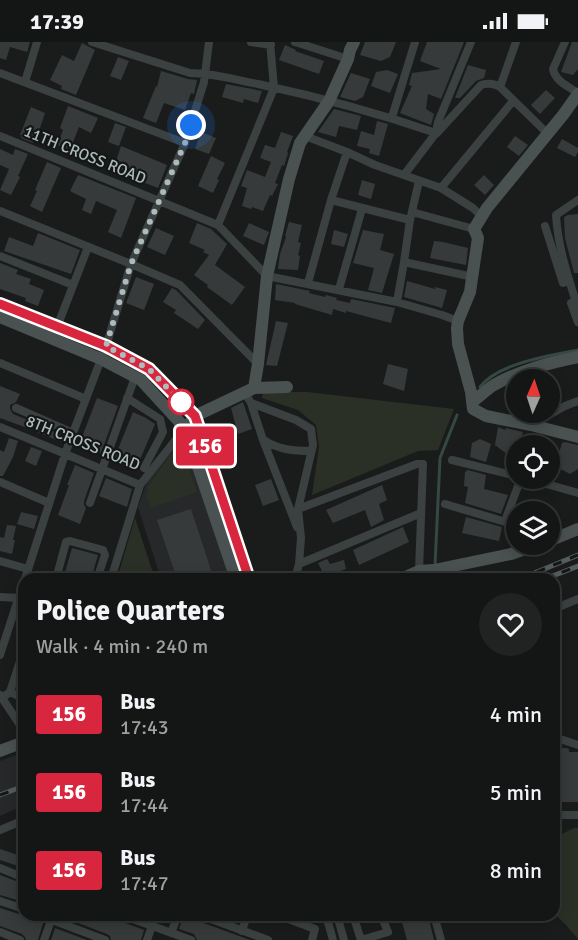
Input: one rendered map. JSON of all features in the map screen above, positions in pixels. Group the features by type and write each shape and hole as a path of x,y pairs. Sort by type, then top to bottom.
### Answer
{"street":[{"path":"25,82 37,42"},
{"path":"92,42 190,73 205,73 329,101 392,117 436,133"},
{"path":"27,573 65,454 102,359 131,264 185,143 204,82 208,42"},
{"path":"251,42 270,44 274,88 218,225 267,276 397,302 458,321"},
{"path":"295,42 348,59"},
{"path":"301,538 263,440 250,395 258,364 267,276 289,179 300,143 329,101 354,42"},
{"path":"392,117 415,42"},
{"path":"436,133 438,122 471,42"},
{"path":"500,87 516,42"},
{"path":"474,229 487,208 578,94 553,74 553,69 566,42"},
{"path":"0,73 185,143"},
{"path":"404,175 436,133 486,83 497,84 547,133"},
{"path":"441,188 513,100"},
{"name":"11TH CROSS ROAD","path":"0,136 218,225"},
{"path":"305,136 375,165 441,188 473,208 482,217"},
{"path":"308,283 347,152"},
{"path":"397,302 419,181"},
{"path":"331,200 362,209 474,229"},
{"path":"578,200 556,215 559,261 578,322"},
{"path":"339,290 362,209"},
{"path":"0,211 180,285 258,364"},
{"path":"545,226 578,308"},
{"path":"474,229 478,238 473,277 470,292 458,321 458,344 473,409 486,416 578,438"},
{"path":"57,327 88,247"},
{"path":"0,256 73,285"},
{"path":"404,262 473,277"},
{"path":"0,304 106,346 149,369 195,416 247,573"},
{"path":"0,317 102,359 141,380 185,428 234,573"},
{"path":"472,402 493,386 512,376 539,366 578,357"},
{"path":"0,363 86,399"},
{"path":"90,503 135,377"},
{"path":"195,416 250,395 287,387"},
{"path":"250,395 311,429 313,445 298,509 301,538 297,573"},
{"path":"127,398 160,419 163,426 163,432 144,468"},
{"path":"531,425 578,401"},
{"path":"16,408 73,433"},
{"name":"8TH CROSS ROAD","path":"0,427 140,485 195,416"},
{"path":"263,440 273,447 294,451 312,451"},
{"path":"452,460 506,474"},
{"path":"298,509 417,464 423,464 419,571"},
{"path":"0,482 49,503"},
{"path":"113,573 140,485"},
{"path":"560,488 578,493"},
{"path":"445,504 505,521 518,489"},
{"path":"299,564 421,513"},
{"path":"560,536 578,529"},
{"path":"58,573 66,542 70,541 103,550 105,555 99,573"},
{"path":"414,573 506,555"},
{"path":"0,561 28,569"},
{"path":"0,597 18,597"},
{"path":"560,606 578,599"},
{"path":"0,655 18,600"},
{"path":"18,667 10,692 1,696 18,722"},
{"path":"10,692 18,696"},
{"path":"560,739 578,745"},
{"path":"0,751 18,744"},
{"path":"560,814 578,815"},
{"path":"0,830 18,822"},
{"path":"0,868 18,876"},
{"path":"0,901 18,907"},
{"path":"44,940 51,921"},
{"path":"61,921 105,940"},
{"path":"138,921 191,940"},
{"path":"171,933 176,921"},
{"path":"216,921 268,940"},
{"path":"242,931 245,921"},
{"path":"294,921 315,929 312,940"},
{"path":"328,921 333,940"},
{"path":"339,921 344,940"},
{"path":"355,921 361,940 388,933 383,921"},
{"path":"436,921 441,940"},
{"path":"147,940 152,926"},
{"path":"0,932 20,940"}],"shaded area":[{"path":"263,392 307,392 454,409 438,450 418,451 312,495 319,447 316,425 298,410 262,398"},
{"path":"182,437 228,573 159,573 138,507 147,482"},
{"path":"180,441 197,492 151,508 147,497 148,487"},
{"path":"135,518 153,573 119,573"},
{"path":"18,754 18,808 0,816 0,761"},
{"path":"578,828 578,939 560,919 560,835"}],"building":[{"path":"0,42 30,42 27,52 10,47 6,60 0,58"},
{"path":"365,42 396,42 390,57 381,61 360,55"},
{"path":"427,42 464,42 441,99 428,94 426,109 434,114 431,125 400,113 412,86 409,85 412,73 441,69 420,61"},
{"path":"572,42 578,42 578,69 573,75 561,72"},
{"path":"82,43 95,50 76,95 61,89 62,86 50,80 62,55 74,61"},
{"path":"285,45 324,61 319,74 279,60"},
{"path":"118,57 129,61 121,80 110,76"},
{"path":"468,65 486,70 484,78 476,81 460,98 455,98"},
{"path":"387,70 398,74 390,93 371,86 376,72"},
{"path":"161,71 197,80 194,94 191,93 185,110 164,103 156,123 143,118 157,87"},
{"path":"351,73 370,79 363,97 355,101 340,97"},
{"path":"226,84 262,91 258,103 244,99 243,103 222,97"},
{"path":"546,90 555,98 540,114 531,105"},
{"path":"68,106 98,118 91,133 79,127 70,150 57,145"},
{"path":"31,107 45,113 33,143 21,138 22,135 20,135"},
{"path":"334,109 361,116 357,130 339,126 336,137 318,132"},
{"path":"377,121 388,124 379,156 369,153 370,149 357,146 361,131 374,135"},
{"path":"115,123 126,127 119,146 108,142"},
{"path":"201,132 216,138 209,154 195,149"},
{"path":"281,132 293,136 272,196 270,195 263,211 242,206 247,188 241,186 247,170 265,177 271,162 260,158 265,145 275,148"},
{"path":"515,136 528,145 519,156 507,147"},
{"path":"562,139 578,148 575,157 557,148"},
{"path":"121,146 167,165 158,188 130,176 131,173 114,167"},
{"path":"0,149 13,155 15,149 28,154 11,195 0,190 9,169 0,165"},
{"path":"211,156 225,163 213,193 198,186"},
{"path":"47,162 61,168 42,212 30,206"},
{"path":"78,175 136,198 121,238 108,232 117,210 96,201 91,214 82,210 86,199 70,191"},
{"path":"484,175 494,185 485,195 474,185"},
{"path":"362,180 375,184 371,199 358,195"},
{"path":"578,214 578,273 574,273 565,238 564,217"},
{"path":"289,222 302,225 298,242 301,243 298,270 278,269"},
{"path":"197,223 211,229 227,244 215,265 245,287 232,305 194,275 209,255 203,252 205,250 189,243"},
{"path":"249,223 269,232 264,245 243,236"},
{"path":"156,228 174,236 165,255 147,247"},
{"path":"334,230 348,234 344,247 331,244"},
{"path":"363,230 384,234 380,250 394,254 382,293 368,290 374,268 353,263"},
{"path":"38,233 80,250 71,274 4,251 9,237 33,246"},
{"path":"434,241 468,248 466,265 430,258"},
{"path":"0,263 18,270 16,274 31,279 29,284 44,290 38,306 25,301 26,298 0,289"},
{"path":"136,277 154,284 144,310 126,303"},
{"path":"407,281 447,290 442,308 404,297"},
{"path":"276,284 350,303 351,299 395,308 391,323 333,309 332,315 295,303 275,300"},
{"path":"172,288 205,320 198,329 174,313 176,310 163,302"},
{"path":"276,321 288,323 277,366 266,365"},
{"path":"388,364 408,369 404,391 383,384"},
{"path":"0,386 20,394 16,402 10,405 10,409 13,414 30,421 27,428 0,418"},
{"path":"97,398 118,406 101,453 79,445"},
{"path":"243,402 252,429 238,434 231,408"},
{"path":"133,412 155,424 137,467 114,459"},
{"path":"40,425 63,436 61,442 37,432"},
{"path":"498,427 523,432 522,435 506,435 506,453 495,445"},
{"path":"9,438 18,441 13,457 3,476 0,476 0,450 4,452"},
{"path":"480,439 491,444 486,462 470,457 472,443"},
{"path":"562,443 578,445 578,469 570,474 560,469"},
{"path":"31,447 42,451 36,466 25,461"},
{"path":"75,465 94,473 84,501 86,508 80,524 58,515"},
{"path":"468,470 486,475 484,489 508,495 501,514 465,503 468,487 464,486 465,472"},
{"path":"106,478 132,489 127,507 99,496"},
{"path":"271,479 279,500 263,506 255,485"},
{"path":"382,485 387,500 379,504 384,520 371,527 365,510 333,523 326,510"},
{"path":"191,509 212,573 175,573 157,520"},
{"path":"21,512 38,516 34,529 17,524"},
{"path":"466,517 502,527 499,541 462,533"},
{"path":"7,525 16,526 12,554 0,551 0,537 4,538"},
{"path":"403,527 409,542 359,565 353,550"},
{"path":"72,548 98,555 93,573 65,573"},
{"path":"327,559 330,564 344,560 346,569 336,573 323,573 318,563"},
{"path":"560,748 569,749 569,752 578,752 578,802 560,802"},
{"path":"0,849 18,855 18,866 0,860"},
{"path":"0,875 18,882 18,900 0,895"},
{"path":"0,908 18,914 18,921 43,923 38,940 26,940 22,934 0,926"},
{"path":"73,921 120,921 144,930 141,940 111,940 107,934"},
{"path":"182,921 198,921 250,940 197,940 194,934 179,929"},
{"path":"402,921 429,921 434,940 407,940"},
{"path":"55,928 87,940 51,940"}],"waterway":[{"path":"480,387 488,379 511,366 578,350"},
{"path":"435,566 440,458 457,415"}],"railway":[{"path":"534,573 578,555"},
{"path":"560,573 578,566"},
{"path":"0,795 18,788"}],"bus line":[{"name":"156","path":"0,304 106,346 149,369 195,416 247,573"}],"route":[{"path":"181,402 149,369 106,346 131,264 191,125"}]}
